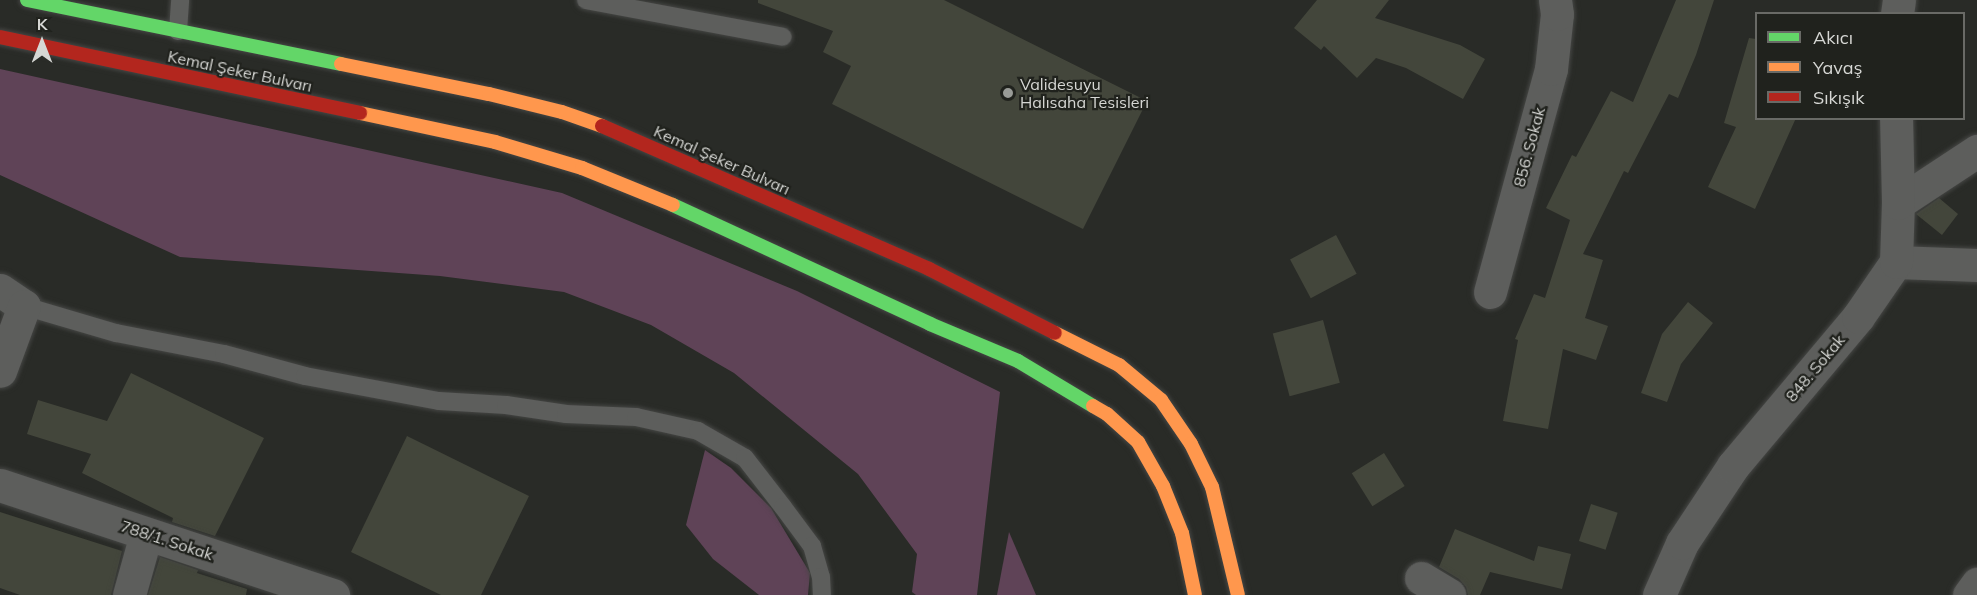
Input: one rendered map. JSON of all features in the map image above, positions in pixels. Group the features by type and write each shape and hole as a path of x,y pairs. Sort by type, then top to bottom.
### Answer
{"main road":[{"name":"Kemal Şeker Bulvarı","path":"27,0 489,94 562,112 603,126 929,269 1119,365 1161,400 1191,444 1212,487 1238,595"},
{"name":"Kemal Şeker Bulvarı","path":"0,37 495,142 582,168 639,189 930,324 1018,361 1107,414 1138,442 1163,486 1182,533 1195,595"}],"street":[{"name":"856. Sokak","path":"1490,292 1551,69 1557,14 1555,0"},
{"path":"1896,120 1898,203 1896,262 1977,266"},
{"path":"1898,203 1977,151"},
{"name":"848. Sokak","path":"1659,595 1682,543 1733,466 1858,317 1896,262"},
{"path":"0,371 12,298"},
{"name":"788/1. Sokak","path":"0,485 333,595"},
{"path":"129,595 146,534"},
{"path":"1420,578 1449,595"},
{"path":"1969,595 1977,584"}],"lane":[{"path":"178,31 180,0"},
{"path":"586,0 783,37"},
{"path":"12,298 116,333 224,354 305,376 439,401 506,405 566,414 636,417 698,431 745,458 783,507 812,546 821,577 822,595"}],"shaded area":[{"path":"0,69 562,193 797,291 1000,392 977,595 916,595 912,592 917,554 858,474 734,373 651,325 564,292 440,276 180,257 0,175"},
{"path":"705,450 731,468 771,508 810,573 808,595 759,595 713,559 686,525"},
{"path":"1009,532 1036,595 997,595"}],"building":[{"path":"758,0 944,0 1147,101 1083,229 832,104 851,66 823,52 833,31 758,3"},
{"path":"1317,0 1389,0 1375,18 1460,45 1485,59 1463,99 1406,68 1376,58 1357,78 1324,46 1321,50 1294,28"},
{"path":"1676,0 1714,0 1696,55 1678,98 1669,94 1628,173 1624,171 1583,254 1603,260 1585,318 1608,326 1596,360 1563,349 1548,429 1503,421 1518,340 1515,339 1534,294 1545,298 1570,220 1546,208 1572,155 1576,157 1611,91 1633,102"},
{"path":"1749,38 1755,39 1755,120 1795,120 1755,209 1708,187 1736,127 1724,123"},
{"path":"1939,198 1958,214 1942,235 1916,214"},
{"path":"1336,235 1357,274 1311,298 1290,259"},
{"path":"1688,302 1713,323 1681,364 1667,402 1641,393 1662,334"},
{"path":"1323,320 1340,383 1290,396 1273,333"},
{"path":"131,373 264,438 215,536 172,522 173,518 82,473 91,454 27,434 38,400 107,421"},
{"path":"407,436 529,496 481,595 441,595 351,552"},
{"path":"1384,453 1405,486 1372,506 1352,473"},
{"path":"1591,504 1618,513 1606,550 1579,541"},
{"path":"0,512 122,551 111,595 20,595 0,588"},
{"path":"1455,529 1534,561 1538,546 1571,554 1562,589 1490,572 1480,595 1468,595 1466,587 1459,579 1439,567"},
{"path":"160,557 198,570 197,573 247,589 246,595 148,595"}],"traffic: fast":[{"path":"27,0 341,64"},
{"path":"673,205 930,324 1018,361 1093,406"}],"traffic: slow":[{"path":"341,64 489,94 562,112 602,126"},
{"path":"360,113 495,142 582,168 673,205"},
{"path":"1055,333 1119,365 1161,400 1191,444 1212,487 1238,595"},
{"path":"1093,406 1107,414 1138,442 1163,486 1182,533 1195,595"}],"traffic: jam":[{"path":"0,37 360,113"},
{"path":"602,126 929,269 1055,333"}],"place":[{"name":"Validesuyu Halısaha Tesisleri","path":"1008,93"}]}
